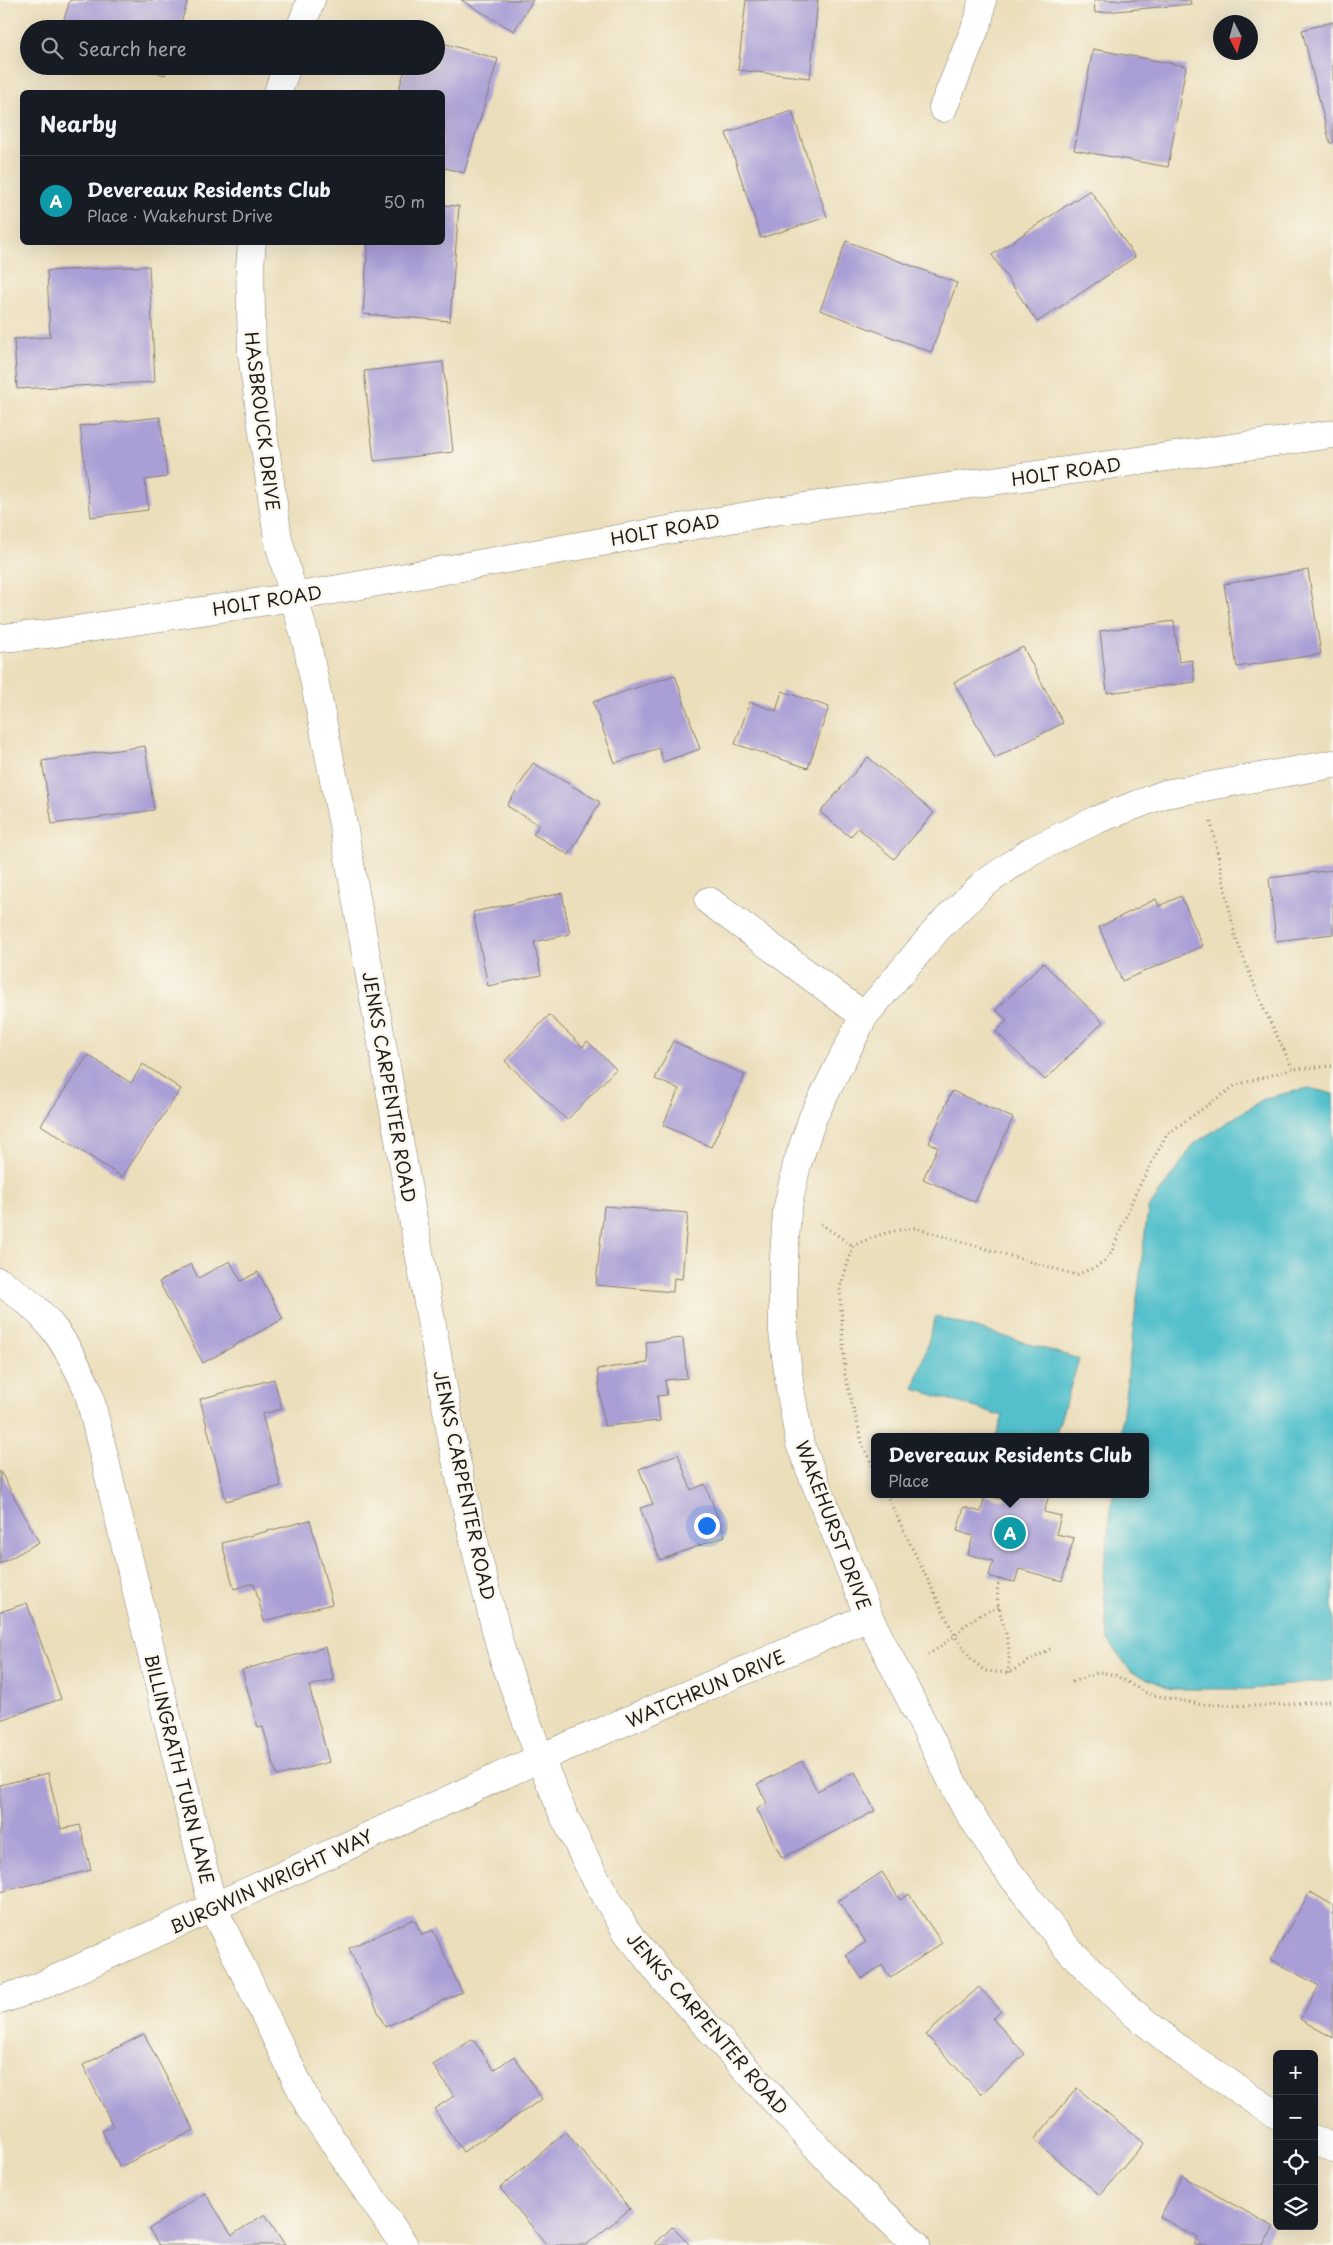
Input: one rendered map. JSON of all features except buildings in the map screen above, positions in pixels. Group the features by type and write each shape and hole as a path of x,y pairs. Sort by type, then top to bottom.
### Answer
{"street":[{"path":"303,20 311,0"},
{"path":"943,108 979,19 982,0"},
{"path":"279,90 284,75"},
{"name":"HASBROUCK DRIVE","path":"252,245 250,268 252,354 278,539 294,596"},
{"name":"HOLT ROAD","path":"0,638 49,634 294,596 775,511 1333,434"},
{"name":"JENKS CARPENTER ROAD","path":"294,596 307,644 344,830 455,1455 502,1654 540,1758 564,1816 592,1872 627,1932 665,1980 837,2169 916,2245"},
{"name":"WAKEHURST DRIVE","path":"1273,2112 1184,2054 1131,2011 1067,1948 1005,1867 964,1805 870,1618 800,1444 783,1332 783,1272 787,1212 798,1164 813,1116 864,1016 940,926 984,884 1031,851 1096,820 1165,794 1333,764"},
{"path":"709,900 864,1016"},
{"name":"BILLINGRATH TURN LANE","path":"0,1282 15,1291 43,1315 73,1356 88,1390 213,1908 310,2108 404,2245"},
{"name":"WATCHRUN DRIVE","path":"540,1758 870,1618"},
{"name":"BURGWIN WRIGHT WAY","path":"0,2000 36,1988 540,1758"},
{"path":"1316,2140 1333,2148"}],"path":[{"path":"1204,786 1235,936 1264,1009 1292,1070"},
{"path":"871,1462 863,1446 845,1375 840,1288 853,1246 894,1229 915,1228 1076,1275 1096,1267 1110,1256 1134,1196 1167,1134 1236,1085 1292,1070 1333,1066"},
{"path":"888,1498 955,1636 972,1660 985,1671 1008,1673 1050,1649"},
{"path":"999,1579 997,1590 1009,1652 1008,1673"},
{"path":"920,1660 955,1636 963,1627 981,1614 999,1606"},
{"path":"1072,1682 1100,1672 1115,1675 1148,1694 1199,1704 1264,1706 1333,1701"}],"water":[{"path":"1309,1088 1333,1094 1333,1680 1253,1689 1172,1689 1131,1672 1108,1640 1103,1576 1113,1498 1149,1498 1149,1433 1120,1433 1148,1209 1195,1143 1265,1098"},
{"path":"936,1316 1079,1359 1056,1433 997,1433 1003,1416 914,1389"}],"place":[{"name":"Devereaux Residents Club","path":"1010,1533"}]}
